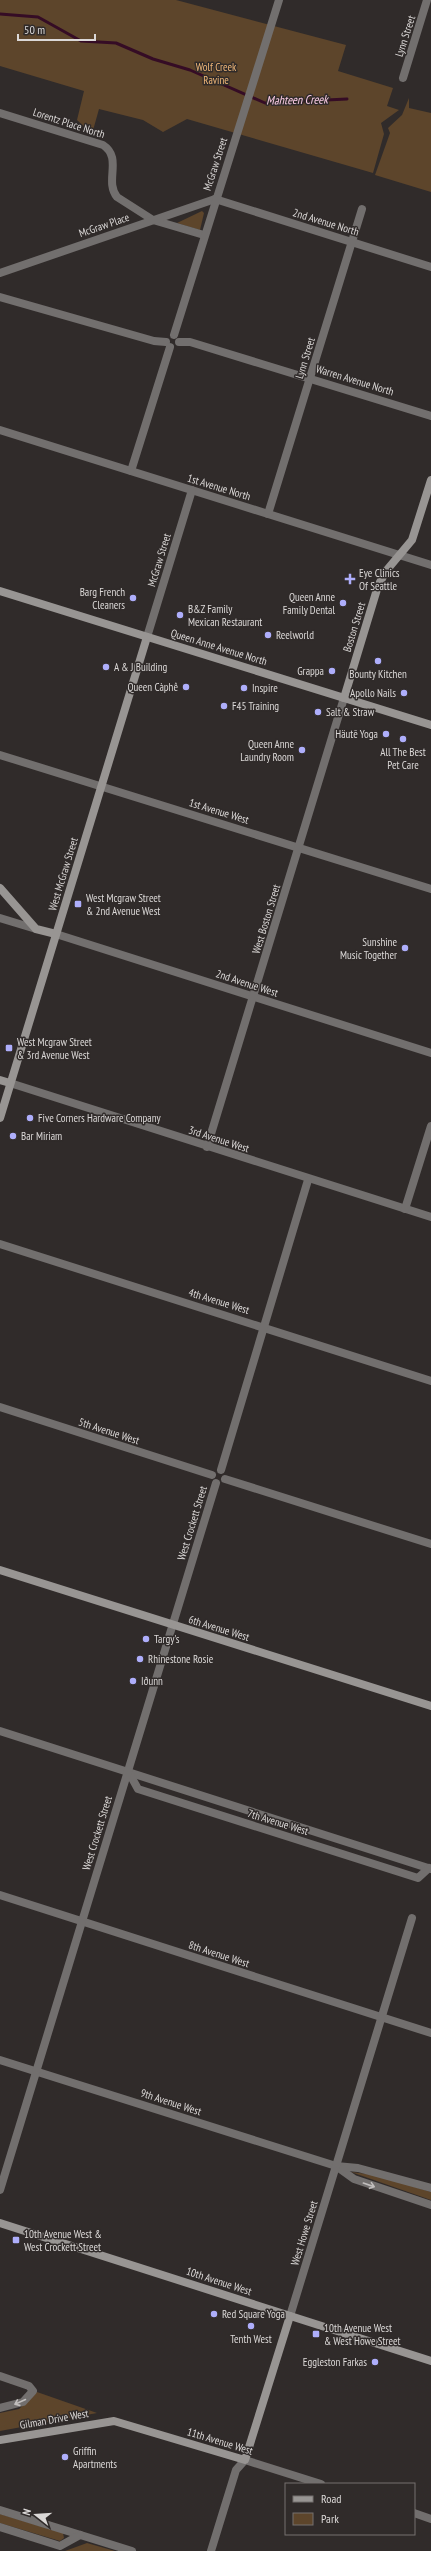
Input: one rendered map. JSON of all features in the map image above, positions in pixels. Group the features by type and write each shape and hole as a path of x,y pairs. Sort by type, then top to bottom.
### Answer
{"street":[{"name":"McGraw Street","path":"177,338 204,235 279,0"},
{"name":"Lynn Street","path":"403,78 427,0"},
{"name":"Lorentz Place North","path":"0,113 97,143 110,150 114,158 112,192 125,205 153,220"},
{"name":"McGraw Place","path":"0,272 215,199"},
{"name":"2nd Avenue North","path":"215,199 431,267"},
{"name":"Lynn Street","path":"268,514 362,209"},
{"path":"153,220 204,235"},
{"path":"0,297 176,347 177,338"},
{"name":"Warren Avenue North","path":"177,338 431,416"},
{"path":"131,471 168,344"},
{"name":"1st Avenue North","path":"0,430 431,565"},
{"name":"Boston Street","path":"344,698 378,586 386,571 412,540 431,480"},
{"name":"McGraw Street","path":"147,637 192,490"},
{"name":"Queen Anne Avenue North","path":"0,591 431,725"},
{"name":"West McGraw Street","path":"0,1118 1,1110 147,637"},
{"name":"West Boston Street","path":"207,1146 344,698"},
{"name":"1st Avenue West","path":"0,755 431,889"},
{"path":"0,888 36,929"},
{"path":"0,918 56,934"},
{"name":"2nd Avenue West","path":"56,934 431,1053"},
{"name":"3rd Avenue West","path":"0,1080 308,1180 431,1217"},
{"path":"406,1209 431,1126"},
{"path":"221,1470 308,1180"},
{"name":"4th Avenue West","path":"0,1244 431,1380"},
{"name":"5th Avenue West","path":"0,1407 212,1475"},
{"path":"221,1470 216,1471 212,1475 212,1480 216,1483 222,1483 225,1479"},
{"path":"221,1470 224,1473 225,1479"},
{"path":"225,1479 431,1544"},
{"name":"West Crockett Street","path":"0,2190 216,1483"},
{"name":"6th Avenue West","path":"0,1570 431,1706"},
{"name":"7th Avenue West","path":"0,1731 128,1771 430,1866 418,1878 138,1790 128,1771"},
{"name":"8th Avenue West","path":"0,1895 431,2033"},
{"name":"West Howe Street","path":"211,2551 236,2470 245,2460 412,1918"},
{"name":"9th Avenue West","path":"0,2060 336,2166 358,2168 431,2188"},
{"name":"9th Avenue West","path":"336,2166 354,2179 431,2205"},
{"name":"10th Avenue West","path":"0,2223 431,2361"},
{"name":"Gilman Drive West","path":"0,2376 32,2388 30,2396 22,2402 0,2408"},
{"name":"11th Avenue West","path":"112,2421 318,2483"},
{"name":"Gilman Drive West","path":"0,2440 112,2421"},
{"path":"0,2510 132,2551"},
{"path":"415,2514 431,2519"},
{"path":"0,2528 60,2546 80,2536"}],"green space":[{"name":"Wolf Creek Ravine","path":"0,0 176,0 346,45 338,71 393,88 387,106 399,110 381,123 384,134 373,173 187,119 163,132 143,120 99,109 92,134 77,120 84,91 0,66"},
{"path":"409,98 409,108 431,113 431,192 375,175 390,133 388,128 402,115"},
{"path":"202,211 204,213 200,230 177,223"},
{"path":"351,2172 375,2175 431,2192 431,2200"},
{"path":"37,2392 97,2413 0,2431 0,2413 19,2409"},
{"path":"0,2514 63,2533 64,2538 60,2541 0,2523"},
{"path":"87,2543 115,2551 65,2551"}],"waterway":[{"name":"Mahteen Creek","path":"0,14 38,17 81,41 116,43 153,59 190,70 265,103 347,99"}],"place":[{"name":"Eye Clinics Of Seattle","path":"350,579"},
{"name":"Barg French Cleaners","path":"133,598"},
{"name":"Queen Anne Family Dental","path":"343,603"},
{"name":"B&Z Family Mexican Restaurant","path":"180,615"},
{"name":"Reelworld","path":"268,635"},
{"name":"Bounty Kitchen","path":"378,661"},
{"name":"A & J Building","path":"106,667"},
{"name":"Grappa","path":"332,671"},
{"name":"Queen Càphê","path":"186,687"},
{"name":"Inspire","path":"244,688"},
{"name":"Apollo Nails","path":"404,693"},
{"name":"F45 Training","path":"224,706"},
{"name":"Salt & Straw","path":"318,712"},
{"name":"Häutē Yoga","path":"386,734"},
{"name":"All The Best Pet Care","path":"403,739"},
{"name":"Queen Anne Laundry Room","path":"302,750"},
{"name":"West Mcgraw Street & 2nd Avenue West","path":"78,904"},
{"name":"Sunshine Music Together","path":"405,948"},
{"name":"West Mcgraw Street & 3rd Avenue West","path":"9,1048"},
{"name":"Five Corners Hardware Company","path":"30,1118"},
{"name":"Bar Miriam","path":"13,1136"},
{"name":"Targy's","path":"146,1639"},
{"name":"Rhinestone Rosie","path":"140,1659"},
{"name":"Iðunn","path":"133,1681"},
{"name":"10th Avenue West & West Crockett Street","path":"16,2240"},
{"name":"Red Square Yoga","path":"214,2314"},
{"name":"Tenth West","path":"251,2326"},
{"name":"10th Avenue West & West Howe Street","path":"316,2334"},
{"name":"Eggleston Farkas","path":"375,2362"},
{"name":"Griffin Apartments","path":"65,2457"}]}
